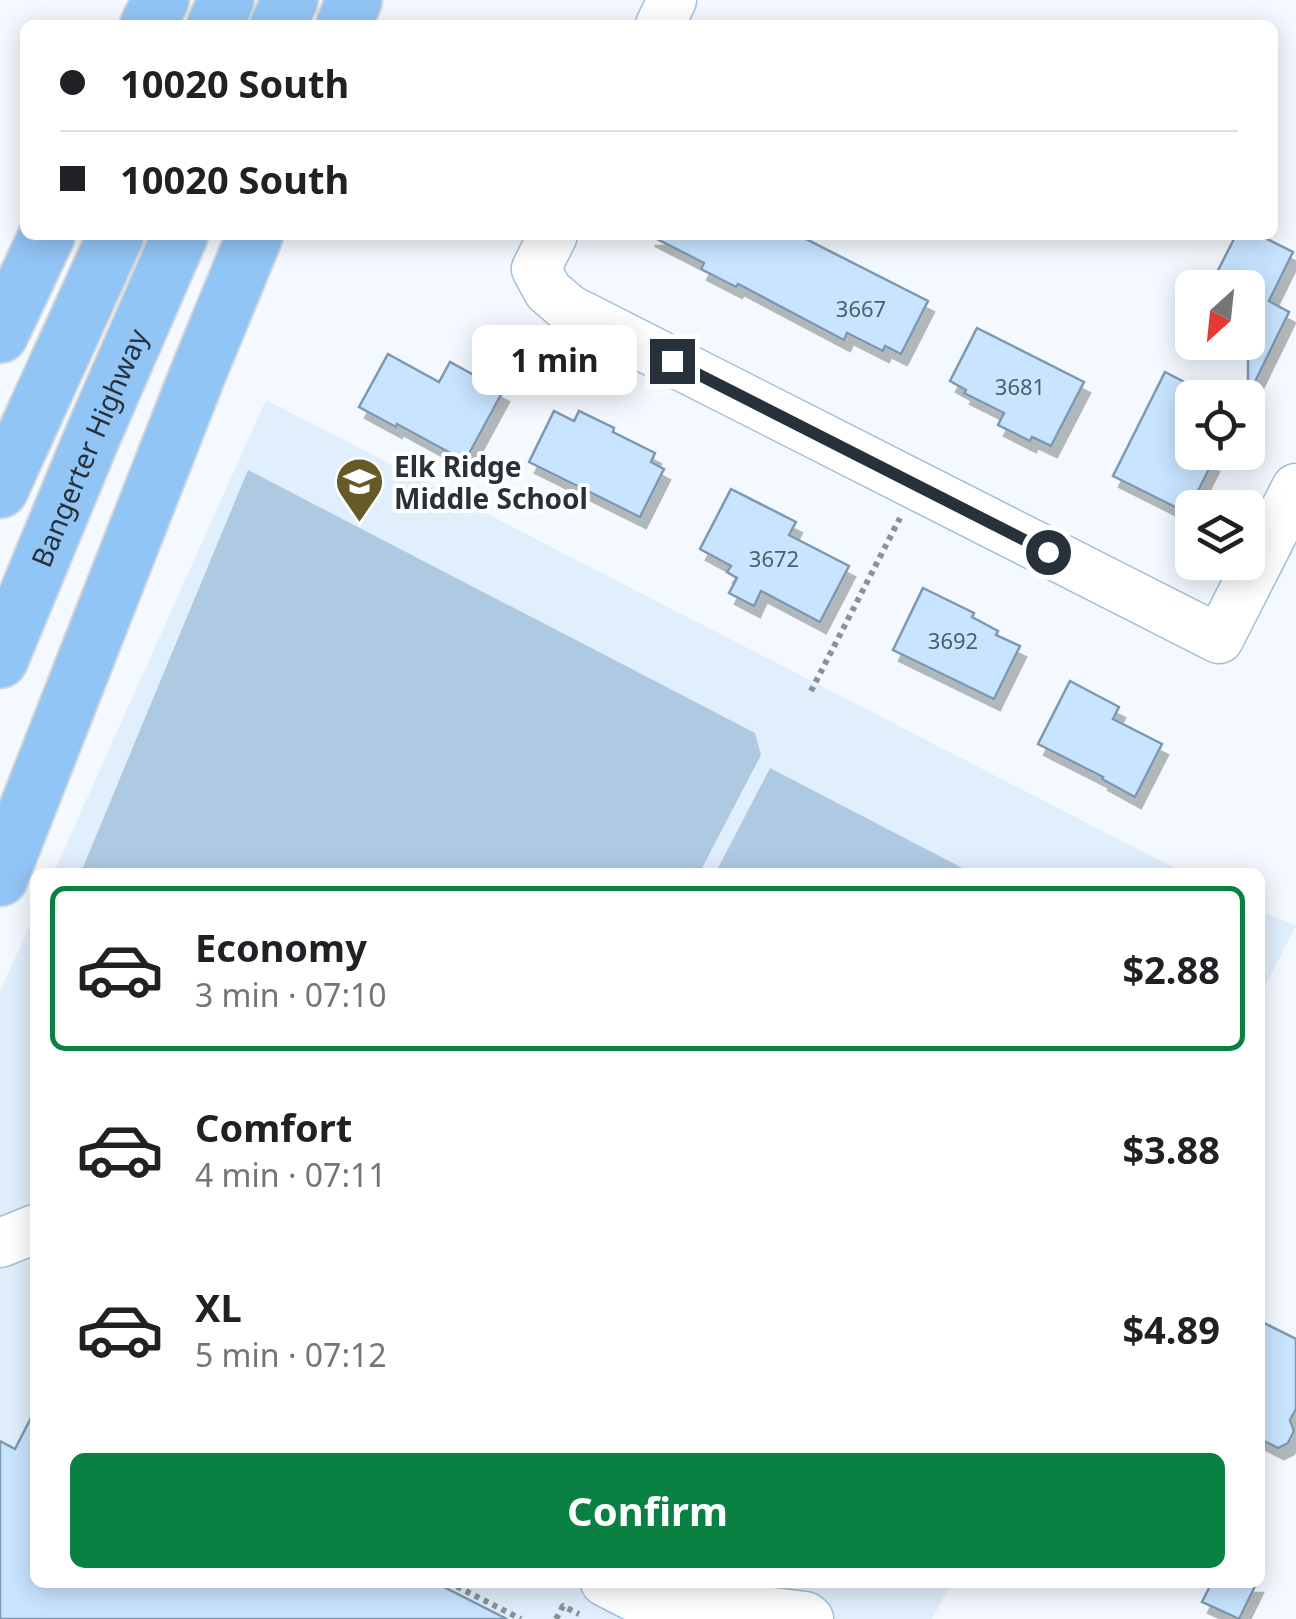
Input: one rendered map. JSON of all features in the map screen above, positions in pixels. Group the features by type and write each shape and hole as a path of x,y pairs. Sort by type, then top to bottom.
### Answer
{"highway":[{"path":"0,335 45,240"},
{"path":"0,490 114,240"},
{"name":"Bangerter Highway","path":"0,660 178,240"},
{"path":"0,878 253,240"}],"street":[{"path":"545,252 548,291 570,309 1219,639 1296,488"},
{"path":"0,1243 30,1231"},
{"path":"617,1588 652,1606 809,1619"}],"path":[{"path":"811,691 900,517"},
{"path":"460,1588 521,1619"},
{"path":"556,1619 562,1606 588,1619"}],"shaded area":[{"name":"Elk Ridge Middle School","path":"266,400 1174,868 56,868"},
{"name":"Elk Ridge Middle School","path":"248,470 755,733 761,755 702,868 83,868"},
{"path":"770,768 962,868 718,868"},
{"path":"1265,913 1296,926 1265,986"},
{"path":"30,925 30,1588 948,1588 932,1619 0,1619 0,991"}],"building":[{"path":"659,240 808,240 928,301 901,354 885,346 883,351 847,333 844,340 738,284 736,287 701,269 704,263"},
{"path":"1233,240 1269,240 1293,252 1269,301 1289,312 1256,380 1248,380 1248,360 1265,360 1265,270 1218,270"},
{"path":"977,328 1084,382 1051,446 1032,437 1030,441 998,425 1004,413 964,393 966,390 950,381"},
{"path":"388,354 439,382 450,362 503,391 465,461 359,407"},
{"path":"1165,372 1180,380 1175,380 1175,470 1208,470 1198,490 1175,490 1175,507 1113,476"},
{"path":"554,411 574,421 579,411 655,453 651,462 664,469 640,517 529,462"},
{"path":"731,489 796,522 789,535 849,566 820,622 761,591 754,606 729,593 737,578 727,572 731,566 700,549"},
{"path":"923,588 974,613 972,617 998,631 996,635 1020,646 994,699 893,650"},
{"path":"1070,681 1119,707 1113,719 1162,744 1135,797 1038,744"},
{"path":"1265,1324 1296,1339 1296,1409 1290,1420 1294,1431 1288,1443 1278,1448 1265,1442"},
{"path":"30,1420 30,1588 446,1588 507,1619 0,1619 0,1441 15,1449"},
{"path":"1209,1588 1254,1588 1239,1619 1202,1602"}],"place":[{"name":"Elk Ridge Middle School","path":"359,524"}],"route":[{"path":"672,361 1048,552"}]}
